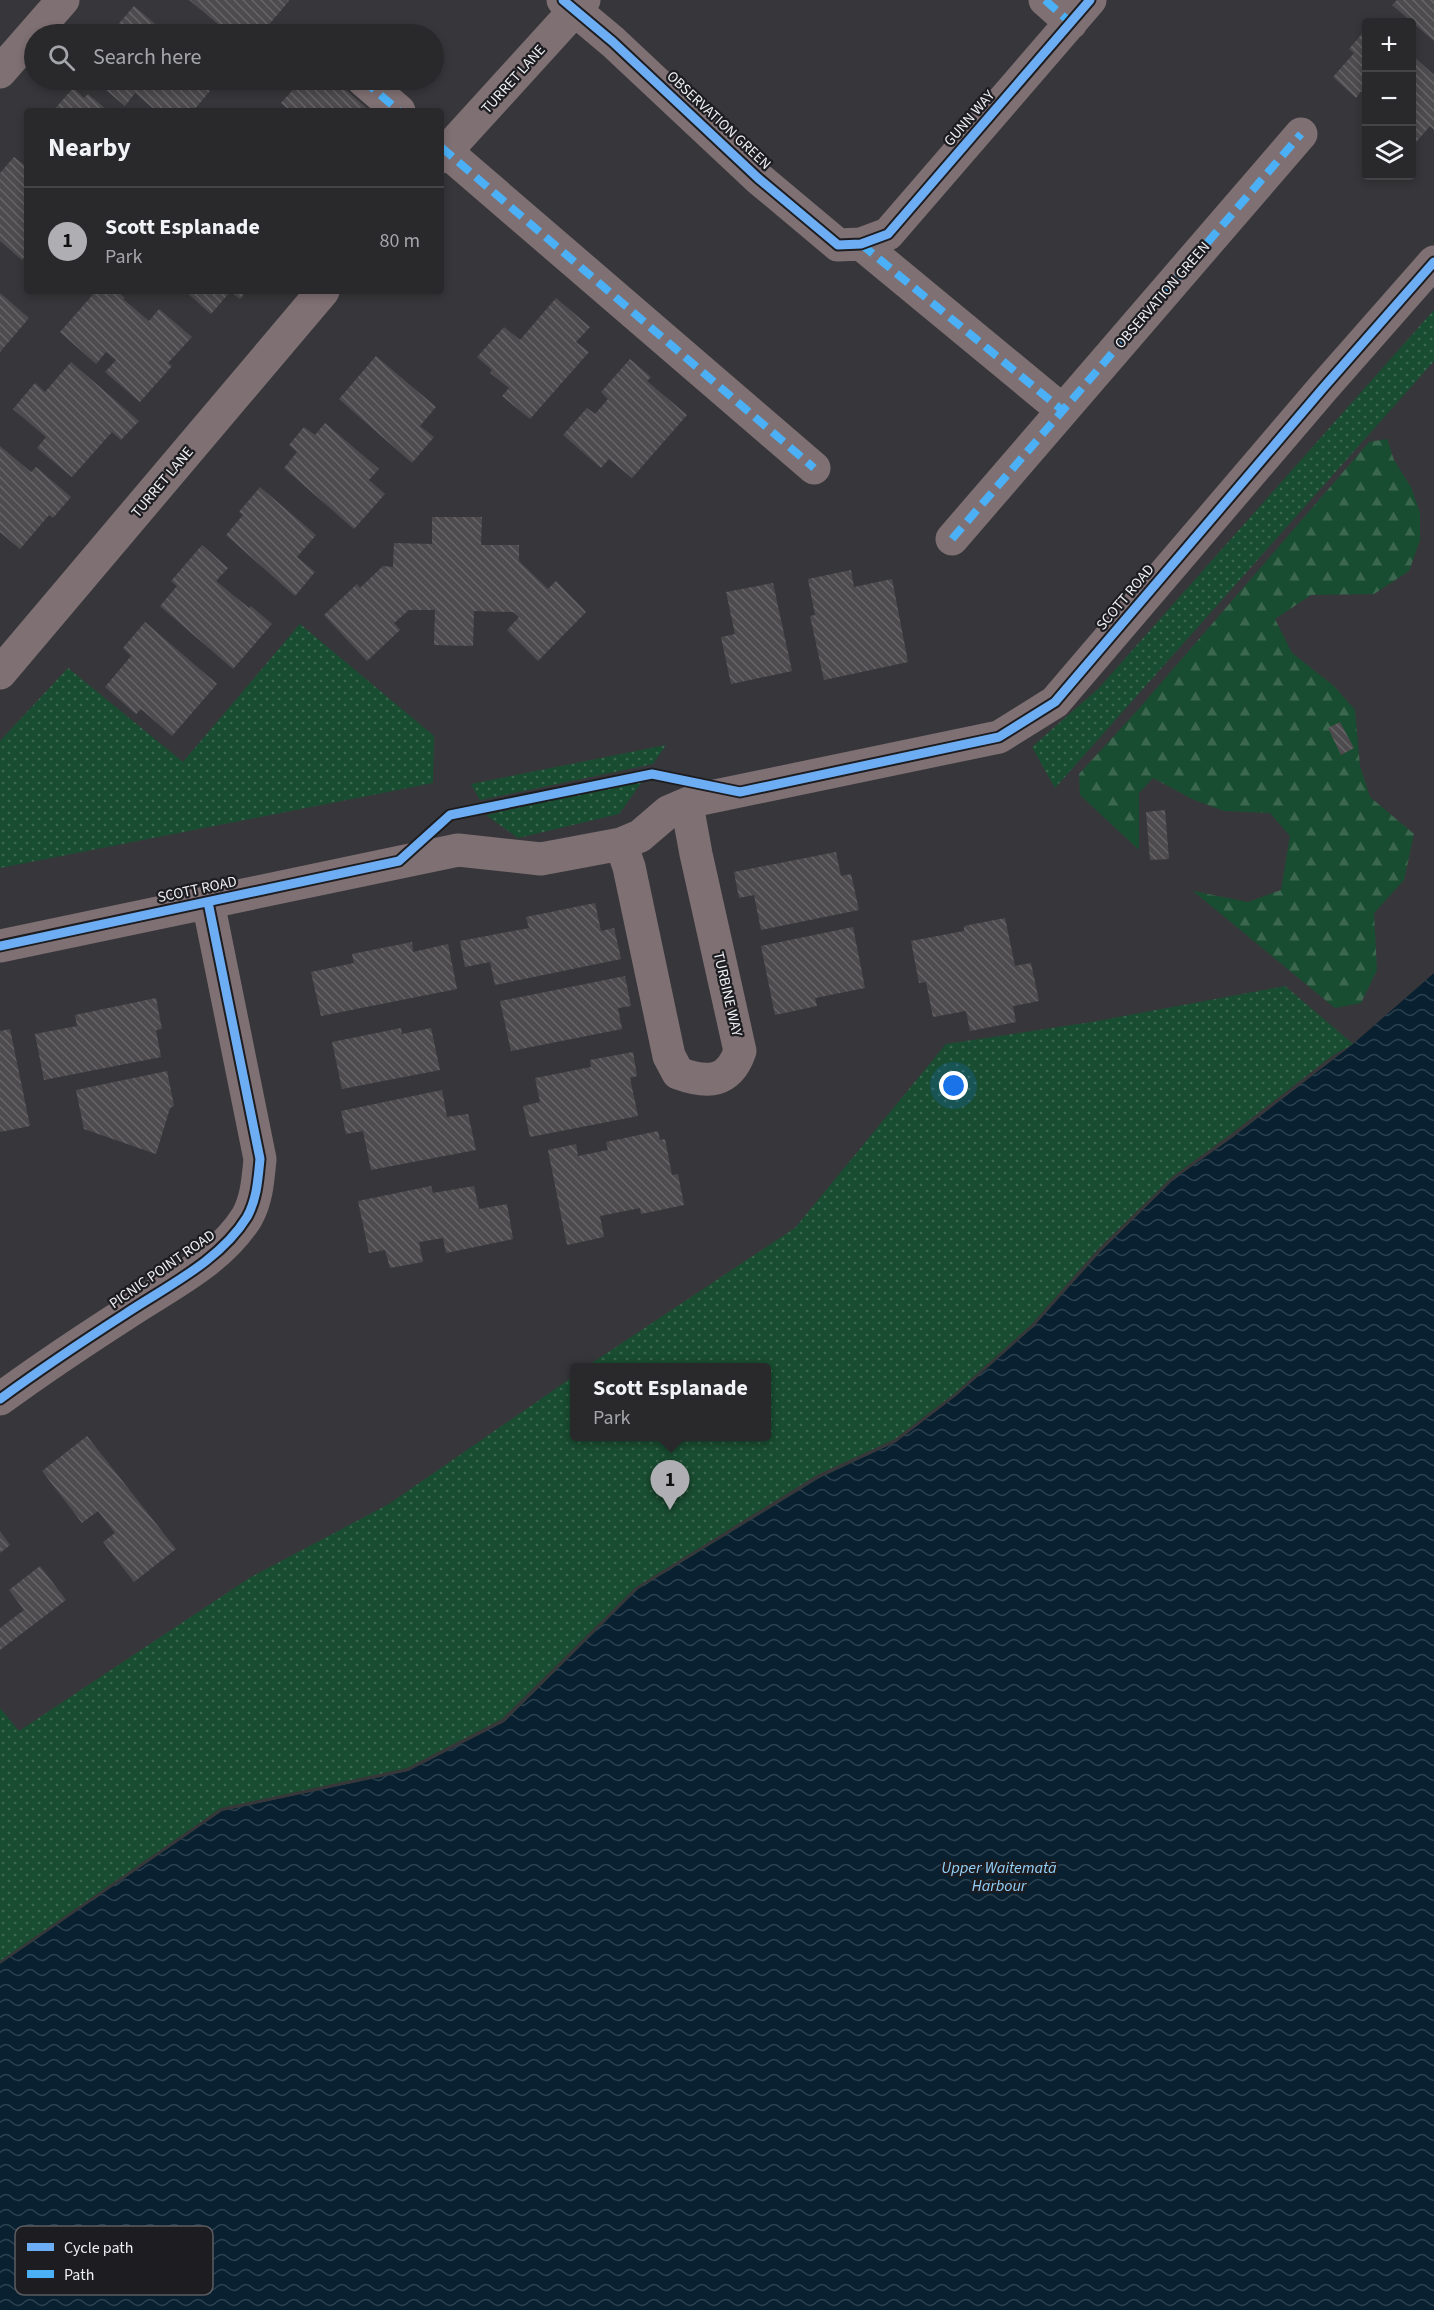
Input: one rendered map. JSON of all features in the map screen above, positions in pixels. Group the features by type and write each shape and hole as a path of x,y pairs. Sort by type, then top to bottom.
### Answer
{"street":[{"path":"42,24 63,0"},
{"path":"1044,0 1080,11"},
{"name":"TURRET LANE","path":"444,151 574,4"},
{"name":"OBSERVATION GREEN","path":"574,4 758,177 838,245 861,244"},
{"name":"GUNN WAY","path":"861,244 888,234 1080,11"},
{"path":"0,72 24,45"},
{"path":"375,90 396,108"},
{"name":"OBSERVATION GREEN","path":"952,539 1301,134"},
{"path":"444,153 814,468"},
{"path":"861,244 1062,410"},
{"name":"SCOTT ROAD","path":"0,945 458,850 541,859 621,844 640,836 668,812 696,800 999,737 1055,702 1434,262"},
{"name":"TURRET LANE","path":"0,673 320,294"},
{"name":"TURBINE WAY","path":"621,844 629,867 669,1056 678,1073 695,1079 705,1080 726,1074 735,1066 740,1051 687,805"},
{"name":"PICNIC POINT ROAD","path":"0,1399 50,1363 197,1267 226,1245 247,1216 257,1191 260,1159 208,902"}],"green space":[{"path":"1434,310 1434,361 1055,788 1032,747 1098,689"},
{"path":"1387,439 1394,460 1411,487 1420,513 1420,540 1409,571 1374,594 1311,595 1275,619 1292,653 1334,686 1355,710 1360,766 1370,797 1414,834 1404,880 1374,913 1377,970 1361,1003 1335,1008 1193,891 1248,902 1281,890 1290,836 1270,813 1224,811 1192,799 1153,778 1139,793 1139,850 1080,795 1079,774 1136,712 1369,442"},
{"path":"300,624 434,736 433,783 0,868 0,741 68,668 183,762"},
{"path":"666,745 653,764 480,800 471,784"},
{"path":"644,779 619,814 518,838 486,815"},
{"path":"1285,986 1353,1044 1233,1137 1174,1179 1102,1250 1033,1327 957,1395 504,1722 408,1771 222,1811 0,1964 0,1708 19,1731 251,1577 389,1504 570,1379 570,1441 771,1441 771,1363 592,1363 795,1228 946,1044 1092,1022"}],"water":[{"name":"Upper Waitematā Harbour","path":"1434,973 1434,2310 0,2310 0,1964 222,1811 408,1771 504,1722 638,1589 819,1478 896,1442 957,1395 1033,1327 1102,1250 1174,1179 1233,1137 1353,1044"}],"pier":[{"path":"1353,1044 1233,1137 1174,1179 1102,1250 1033,1327 957,1395 896,1442 819,1478 638,1589 504,1722 408,1771 222,1811 0,1964 0,1961 221,1808 407,1768 502,1719 636,1587 817,1475 895,1439 955,1393 1031,1325 1099,1248 1172,1177 1332,1056"}],"building":[{"path":"189,0 289,1 269,24 218,24"},
{"path":"1397,0 1434,0 1434,41 1416,26 1416,18 1407,18 1392,5"},
{"path":"134,6 155,24 119,24"},
{"path":"1362,34 1362,92 1356,98 1333,77 1354,53 1349,49"},
{"path":"1416,59 1434,75 1434,130 1430,126 1416,142"},
{"path":"71,90 75,90 84,98 88,94 104,108 56,108"},
{"path":"106,90 210,91 196,108 152,108 135,93 125,106"},
{"path":"293,90 346,90 367,108 287,108 281,103"},
{"path":"14,157 24,165 24,257 22,260 0,241 0,173"},
{"path":"0,293 29,318 0,352"},
{"path":"93,294 120,294 125,298 123,299 149,321 159,309 192,337 168,363 172,366 140,402 105,372 116,360 106,352 96,364 60,332"},
{"path":"188,294 228,294 211,314"},
{"path":"233,294 244,294 240,299"},
{"path":"556,298 590,327 576,342 589,352 530,419 502,396 509,388 490,373 492,370 477,357 504,327 520,340"},
{"path":"376,356 436,407 420,426 434,437 412,463 339,399"},
{"path":"630,359 651,377 647,381 687,415 632,478 609,459 601,468 563,435 587,408 595,414 608,399 601,392"},
{"path":"71,362 139,421 121,440 112,432 72,477 37,448 46,437 13,409 35,383 45,392"},
{"path":"325,423 379,469 369,480 385,494 354,529 284,468 297,452 289,445 304,427 315,435"},
{"path":"0,446 31,472 36,467 71,497 53,518 49,515 20,549 0,532"},
{"path":"260,487 316,535 297,557 315,572 295,596 226,535 243,515 239,512"},
{"path":"432,517 482,517 481,545 519,545 519,561 548,589 556,581 586,612 538,661 507,630 519,617 513,612 474,611 473,646 434,645 435,610 409,610 394,623 400,630 367,661 324,615 357,584 360,588 383,566 393,567 394,543 432,544"},
{"path":"202,545 228,568 216,581 272,624 233,669 160,606 177,586 171,581"},
{"path":"851,570 854,587 892,579 908,662 824,680 810,616 815,615 808,579"},
{"path":"773,583 792,671 731,684 721,637 735,634 726,592"},
{"path":"145,622 217,684 172,736 141,709 136,714 105,687 131,656 123,648"},
{"path":"1340,722 1354,748 1341,755 1328,728"},
{"path":"1165,810 1169,859 1150,860 1146,812"},
{"path":"836,852 841,876 851,874 859,910 761,930 754,895 739,898 734,872"},
{"path":"595,903 601,931 614,928 621,959 495,985 490,962 465,967 460,941 529,928 526,917"},
{"path":"1005,918 1015,966 1031,963 1039,1001 1013,1006 1016,1022 970,1031 966,1011 933,1017 926,982 919,983 911,941 964,931 964,926"},
{"path":"853,927 865,988 815,998 817,1006 775,1015 761,946"},
{"path":"412,942 413,952 448,944 457,989 321,1016 311,972 354,963 352,954"},
{"path":"625,976 631,1006 618,1008 622,1029 511,1051 500,1001"},
{"path":"156,998 162,1029 156,1030 161,1057 44,1080 35,1034 77,1026 75,1015"},
{"path":"401,1028 402,1034 431,1028 440,1070 342,1089 332,1042"},
{"path":"10,1029 30,1126 0,1132 0,1031"},
{"path":"633,1052 637,1076 630,1078 638,1116 530,1137 523,1106 540,1102 535,1078 591,1067 590,1060"},
{"path":"167,1071 174,1106 170,1108 156,1154 84,1129 76,1090"},
{"path":"442,1090 447,1117 468,1114 476,1150 371,1170 363,1131 346,1134 341,1111"},
{"path":"658,1131 660,1140 665,1139 672,1175 678,1174 684,1205 641,1214 640,1208 600,1216 604,1237 567,1245 548,1150 576,1144 578,1156 608,1150 606,1142"},
{"path":"431,1186 433,1193 474,1186 479,1209 507,1204 513,1239 446,1253 443,1238 419,1242 423,1262 390,1268 385,1250 369,1253 358,1201"},
{"path":"87,1436 176,1549 134,1582 103,1542 115,1533 98,1511 82,1523 42,1471"},
{"path":"0,1531 10,1545 0,1553"},
{"path":"40,1566 66,1600 0,1650 0,1628 24,1610 9,1590"}],"marked path":[{"path":"1045,0 1071,23"},
{"path":"375,90 396,108"},
{"path":"952,539 1301,134"},
{"path":"444,150 814,468"},
{"path":"861,244 1062,410"}],"cycle path":[{"path":"563,0 613,42 758,178 838,245 861,244 888,234 1090,0"},
{"path":"0,946 399,861 450,815 652,774 740,792 999,737 1055,702 1434,262"},
{"path":"0,1399 208,1260 236,1233 253,1203 260,1159 208,902"}],"place":[{"name":"Scott Esplanade","path":"670,1510"}]}
